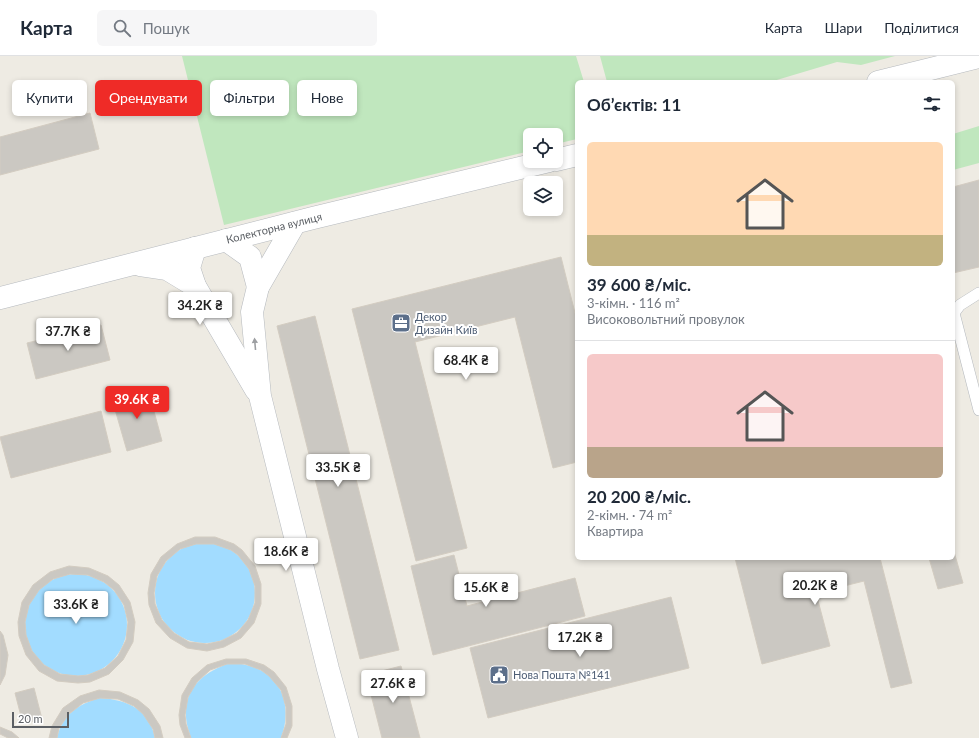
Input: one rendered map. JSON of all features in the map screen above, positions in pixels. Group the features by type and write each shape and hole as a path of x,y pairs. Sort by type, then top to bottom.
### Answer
{"street":[{"path":"886,80 979,57"},
{"path":"563,158 575,155"},
{"name":"Колекторна вулиця","path":"0,298 226,240 523,167"},
{"path":"295,223 258,287 252,312 260,396 347,738"},
{"path":"226,240 250,257 258,287"},
{"path":"194,248 189,268 195,286 260,396"},
{"path":"131,264 167,269 195,286"}],"lane":[{"path":"955,312 960,305 979,293"},
{"path":"955,317 979,410"}],"green space":[{"path":"182,56 576,56 583,80 575,80 575,139 563,142 563,128 523,128 523,153 224,225 197,116 202,116 202,80 188,80"},
{"path":"600,56 895,56 861,65 837,62 777,80 606,80"},
{"path":"979,126 979,163 955,169 955,133"}],"water":[{"path":"205,543 215,544 233,551 247,565 254,583 254,603 247,621 233,635 215,642 205,643 195,642 177,635 163,621 156,603 155,593 156,583 163,565 177,551 195,544"},
{"path":"76,574 96,578 112,589 123,605 127,625 123,645 112,661 96,672 76,676 56,672 40,661 29,645 25,625 29,605 40,589 56,578"},
{"path":"227,664 244,664 258,669 268,675 276,683 282,692 286,714 281,738 191,738 187,725 186,713 187,702 191,692 197,683 205,676 215,669"},
{"path":"100,698 120,701 136,708 148,720 155,738 57,738 63,723 72,712 78,707 92,700"}],"building":[{"path":"90,113 99,149 0,175 0,137 79,116 87,116 87,114"},
{"path":"979,180 979,267 955,273 955,186"},
{"path":"561,257 575,313 575,462 553,468 515,317 415,342 467,548 416,561 352,309"},
{"path":"315,316 399,650 360,659 277,326"},
{"path":"101,325 110,360 36,379 27,343"},
{"path":"148,389 162,441 127,451 112,399"},
{"path":"101,411 111,452 11,478 0,437"},
{"path":"195,537 215,537 234,544 242,550 255,566 261,584 261,604 254,623 241,638 224,647 207,651 187,648 170,638 156,623 149,605 148,593 151,574 161,557 177,544","holes":["196,544 214,544 231,550 238,555 249,569 255,586 255,603 248,620 237,633 221,641 207,644 189,642 174,633 162,620 155,604 154,593 157,576 166,561 180,549"]},
{"path":"454,555 467,606 575,578 585,616 433,655 411,566"},
{"path":"955,555 963,583 938,589 930,560 955,560"},
{"path":"736,560 881,560 912,683 891,688 864,581 816,593 830,646 762,664"},
{"path":"69,566 89,568 108,576 119,585 130,602 135,622 133,642 123,660 109,674 90,682 78,683 57,681 39,671 26,655 19,636 18,622 22,602 33,585 50,572","holes":["70,574 88,575 104,582 114,590 124,605 128,622 126,640 118,656 105,668 88,675 78,676 60,674 44,665 32,651 26,635 25,622 29,605 39,590 53,579"]},
{"path":"671,597 689,668 488,718 470,648"},
{"path":"0,631 3,635 8,655 5,675 0,685"},
{"path":"226,659 246,659 264,665 274,672 286,687 292,706 292,726 287,738 281,738 286,724 286,707 281,690 269,676 261,670 245,664 227,664 210,670 197,682 188,697 185,715 186,724 191,738 185,738 180,725 179,715 182,695 192,678 207,665"},
{"path":"401,666 420,738 382,738 366,675"},
{"path":"34,688 42,719 23,724 15,693"},
{"path":"99,690 120,692 138,700 149,709 160,726 163,738 155,738 153,729 143,714 134,706 118,699 100,698 83,703 69,714 59,728 57,738 49,738 52,726 63,708 80,696"},
{"path":"0,727 12,732 19,738 8,738 0,734"}],"place":[{"name":"Декор Дизайн Київ","path":"401,323"},
{"name":"Нова Пошта №141","path":"499,675"}]}
